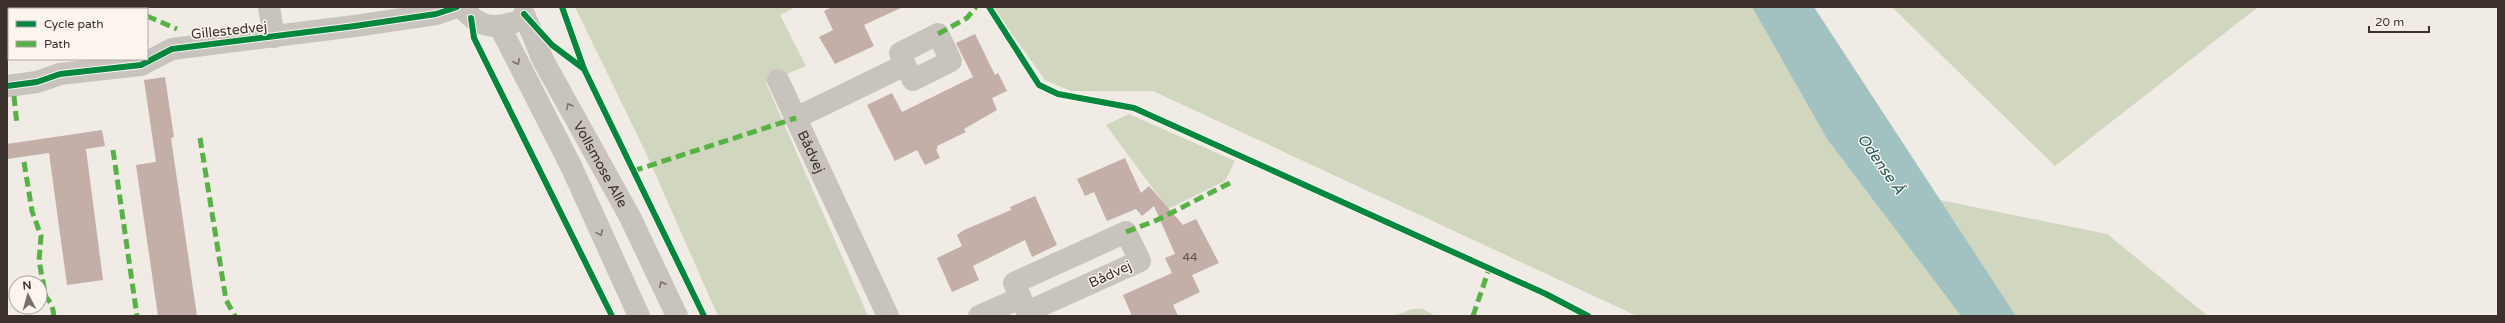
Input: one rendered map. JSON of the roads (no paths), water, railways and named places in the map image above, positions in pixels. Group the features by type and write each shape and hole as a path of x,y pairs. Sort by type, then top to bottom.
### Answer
{"street":[{"path":"269,7 274,37"},
{"name":"Gillestedvej","path":"7,86 37,82 60,74 141,64 172,48 245,38 274,37 436,14 457,7"},
{"path":"462,7 471,18 484,26 500,27 513,23 526,10"},
{"name":"Vollsmose Alle","path":"526,10 543,60 630,217 678,316"},
{"name":"Vollsmose Alle","path":"500,27 571,166 639,316"},
{"name":"Bådvej","path":"796,118 905,64"},
{"name":"Bådvej","path":"778,80 888,316"},
{"name":"Bådvej","path":"1126,232 1140,261 1027,312 1020,298 1014,283 1126,232"},
{"path":"979,316 1020,298"}],"water":[{"name":"Odense Å","path":"1752,7 1814,7 2016,316 1961,316 1827,139"}]}
